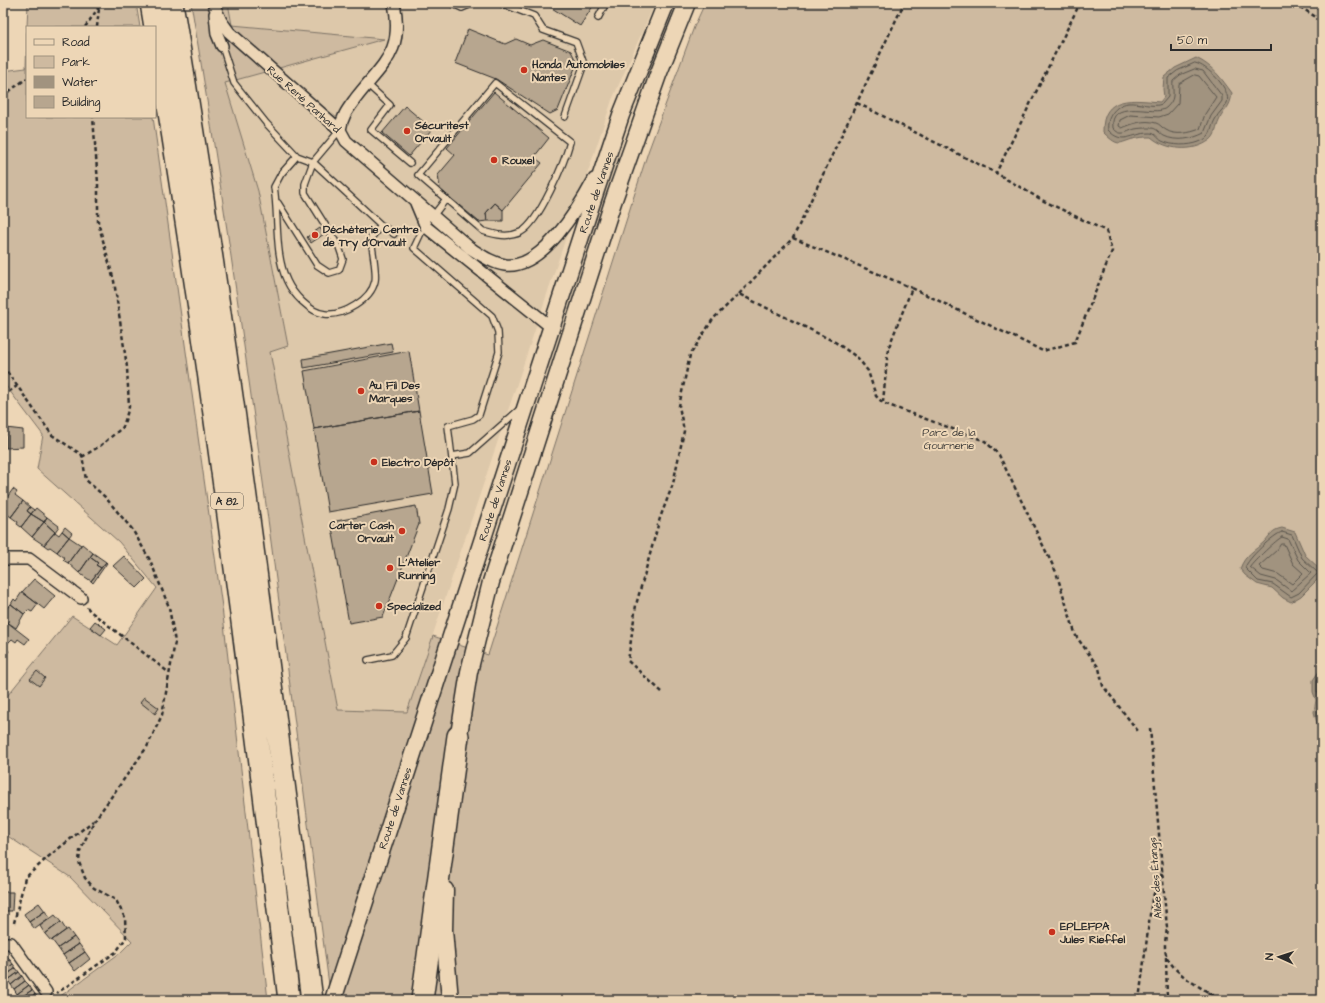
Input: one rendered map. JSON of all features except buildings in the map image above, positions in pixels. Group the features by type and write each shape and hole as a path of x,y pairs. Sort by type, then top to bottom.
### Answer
{"highway":[{"name":"A 82","path":"151,3 155,26"},
{"name":"A 82","path":"172,3 208,231 240,451 311,992"},
{"name":"A 82","path":"156,34 194,271 220,450 289,1000"},
{"path":"422,1000 458,736"}],"main road":[{"name":"Route de Vannes","path":"333,1000 497,495 524,406 610,149 639,68 666,3"},
{"name":"Route de Vannes","path":"450,1000 444,930 445,887 458,736 468,672 491,582 613,202 658,75 687,3"}],"street":[{"path":"340,130 342,116 389,57 396,40 398,23 394,3"},
{"name":"Rue René Panhard","path":"214,6 229,32 340,130 346,141 470,248 488,260 506,265 519,264 533,258 560,231 581,203 610,149"},
{"name":"Rue René Panhard","path":"214,6 218,34 222,46"},
{"name":"Rue René Panhard","path":"415,201 423,230 551,327"},
{"path":"423,230 433,216"},
{"path":"3,559 29,559 81,598"},
{"path":"3,943 11,943 51,993"}],"lane":[{"path":"451,3 462,8 474,3"},
{"path":"500,3 534,16 543,30 576,42 584,64 565,117"},
{"path":"598,18 606,3"},
{"path":"222,46 234,83 266,123 297,156 313,162 382,225 394,234"},
{"path":"495,83 570,142 566,159 533,223 522,232 508,236 495,235 483,231 446,199 418,175 495,83"},
{"path":"367,84 390,105 371,130 410,163"},
{"path":"276,201 317,266 330,273 339,270 343,259 339,247 305,193 305,184 313,162 340,130"},
{"path":"297,156 281,174 274,187 281,263 287,281 297,296 309,307 325,314 342,311 359,304 368,294 375,281 371,238 382,225"},
{"path":"433,216 446,199"},
{"path":"368,660 392,655 406,638 449,509 455,483 448,426 473,419 479,415 499,352 500,344 498,332 492,316 414,248 423,230"},
{"path":"452,456 470,453 524,406"}],"path":[{"path":"97,26 100,3"},
{"path":"662,692 628,661 636,605 660,518 674,484 684,431 679,406 690,355 713,319 793,238 904,3"},
{"path":"996,173 1080,3"},
{"path":"1294,3 1322,21"},
{"path":"86,26 99,7"},
{"path":"3,96 26,79"},
{"path":"793,238 912,288 1044,351 1075,342 1112,251 1106,231 1042,200 996,173 857,103"},
{"path":"82,457 100,446 123,427 129,407 127,367 114,281 98,222 98,183 93,118"},
{"path":"883,403 888,349 912,288"},
{"path":"739,294 835,342 858,358 868,371 876,396 883,403 985,441 999,455 1056,572 1076,636 1099,668 1103,686 1138,731"},
{"path":"3,366 52,435 82,456 86,480 104,497 132,529 150,560 169,607 174,642 162,715 147,747 94,821 80,851 79,862 85,878 94,888 116,900 125,918 126,938 116,952 51,993"},
{"path":"3,396 17,386"},
{"path":"81,598 90,612 168,672"},
{"name":"Allée des Étangs","path":"1150,728 1167,928 1165,941 1167,1000"},
{"path":"14,923 25,878 48,857 94,821"},
{"path":"1140,1000 1152,899 1162,872"},
{"path":"1166,956 1176,970 1221,1000"},
{"path":"1208,991 1213,1000"}],"shaded area":[{"path":"228,3 655,3 612,100 407,712 338,710 270,352 288,346 258,191 225,83 383,39 232,25"}],"green space":[{"path":"28,3 136,3 140,26 27,26"},
{"name":"Parc de la Gournerie","path":"191,3 228,3 232,25 384,39 225,83 258,191 288,346 270,352 338,710 407,712 433,636 488,655 648,152 694,27 705,3 1322,3 1322,1000 331,1000 248,376"},
{"path":"26,68 26,118 153,118 222,607 268,1000 55,1000 120,953 132,941 70,877 3,833 3,701 72,616 117,645 157,588 119,542 37,469 43,435 3,382 3,71"}],"water":[{"path":"1196,58 1212,69 1232,93 1230,103 1218,123 1214,136 1210,140 1196,147 1180,148 1164,145 1151,137 1132,139 1117,143 1103,132 1104,120 1108,111 1114,105 1121,102 1140,100 1160,102 1164,97 1164,77 1175,68"},
{"path":"1282,528 1295,532 1305,555 1320,569 1321,576 1301,596 1291,602 1283,598 1272,588 1257,584 1240,569 1247,556 1265,541 1270,534"},
{"path":"1322,667 1322,742 1314,712 1316,700 1313,692 1313,680"}],"place":[{"name":"Honda Automobiles Nantes","path":"524,70"},
{"name":"Sécuritest Orvault","path":"407,131"},
{"name":"Rouxel","path":"494,160"},
{"name":"Déchèterie Centre de Try d'Orvault","path":"315,235"},
{"name":"Au Fil Des Marques","path":"361,391"},
{"name":"Electro Dépôt","path":"374,462"},
{"name":"Carter Cash Orvault","path":"402,531"},
{"name":"L'Atelier Running","path":"390,568"},
{"name":"Specialized","path":"379,606"},
{"name":"EPLEFPA Jules Rieffel","path":"1052,932"}]}
